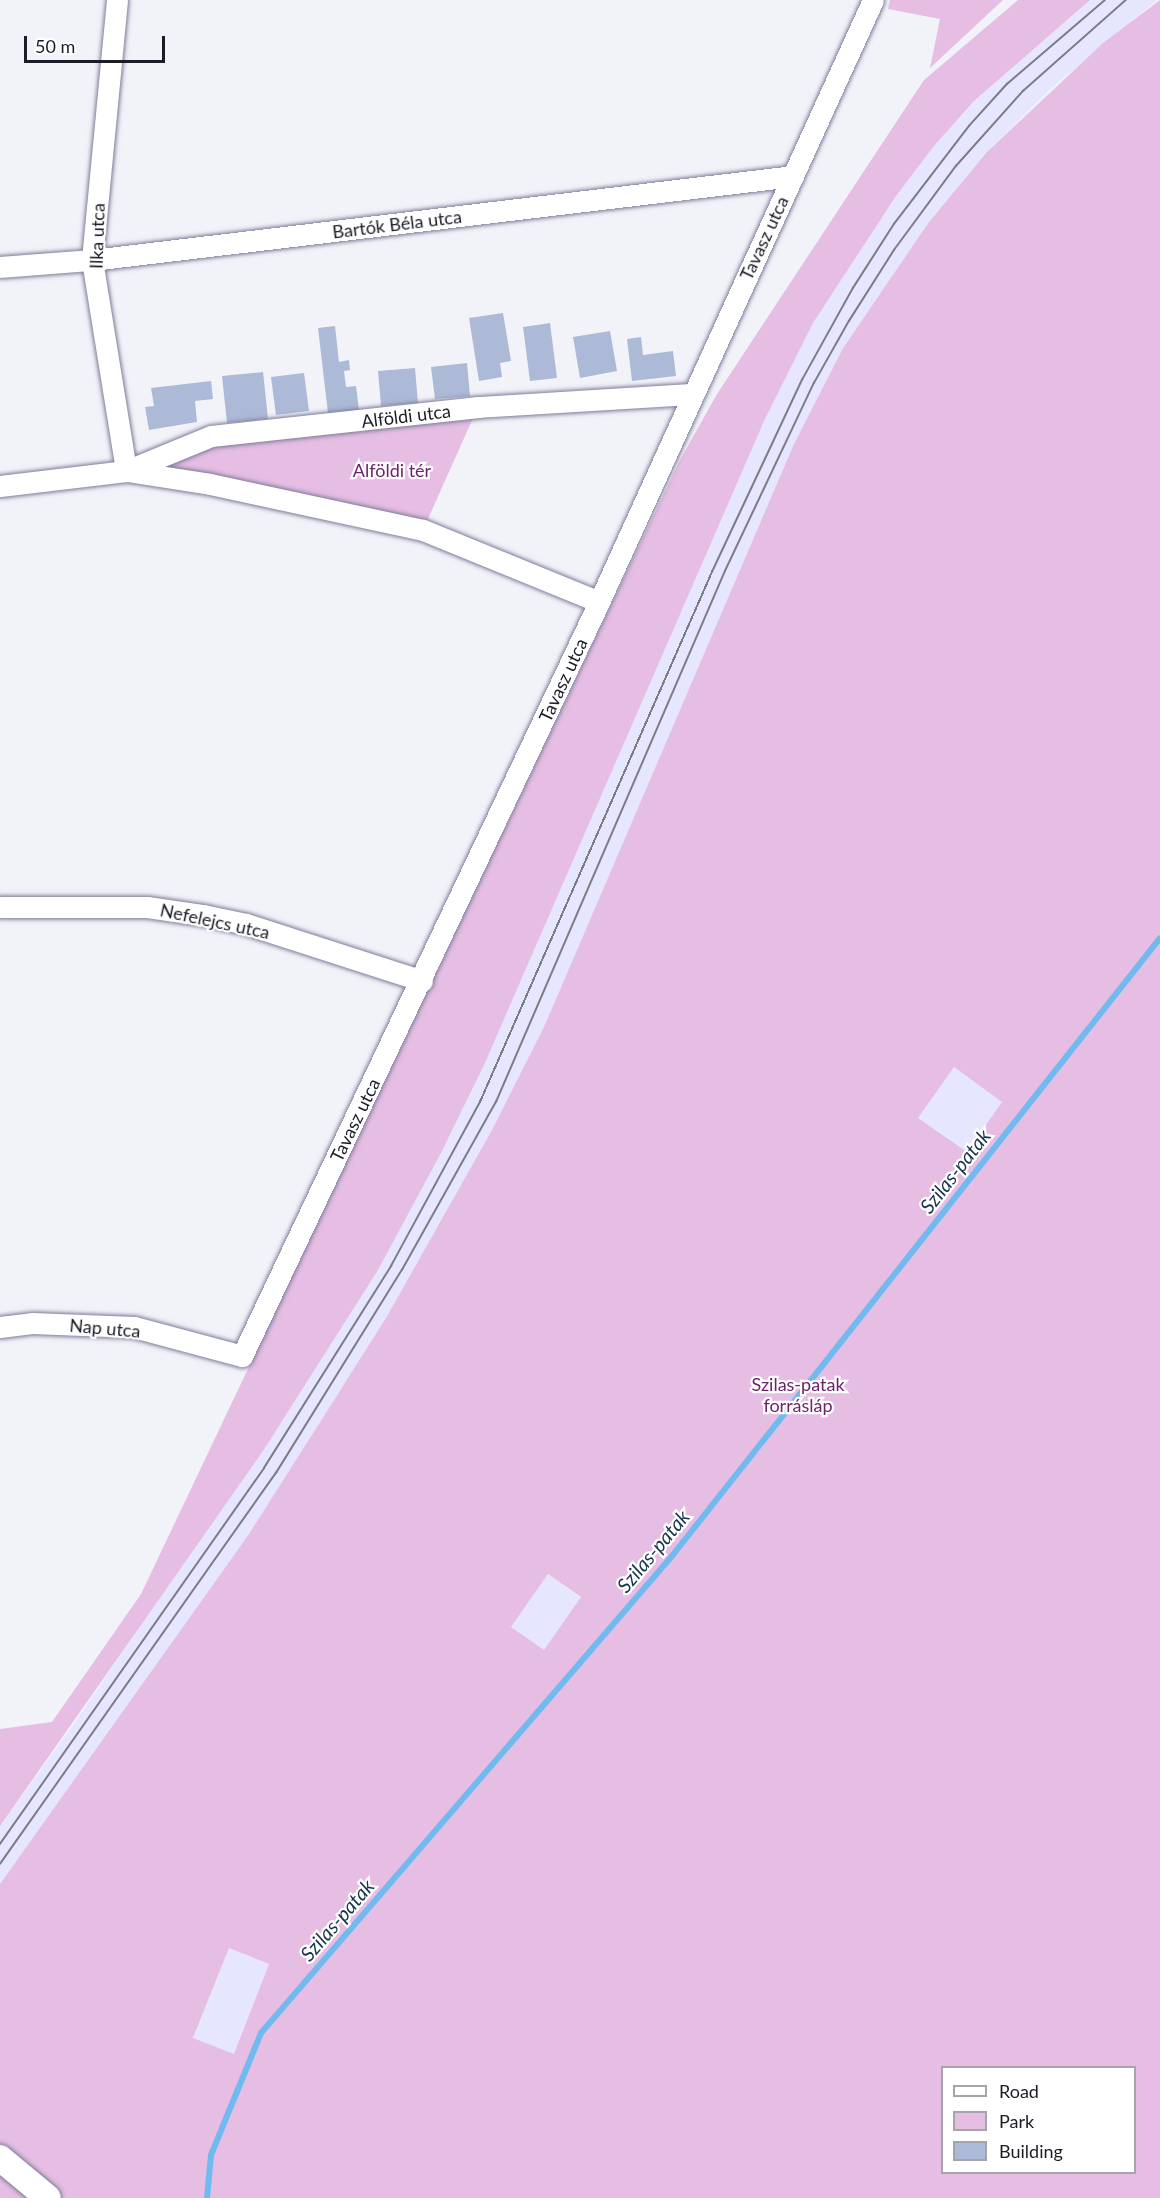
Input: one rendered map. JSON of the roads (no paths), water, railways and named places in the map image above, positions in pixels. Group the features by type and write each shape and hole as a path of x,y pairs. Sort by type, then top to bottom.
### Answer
{"street":[{"name":"Ilka utca","path":"117,0 92,260 126,471"},
{"name":"Tavasz utca","path":"242,1356 422,981 599,603 873,0"},
{"name":"Bartók Béla utca","path":"0,267 92,260 793,176"},
{"name":"Alföldi utca","path":"126,471 211,436 478,407 693,394"},
{"name":"Alföldi utca","path":"0,486 126,471 210,484 423,530 599,603"},
{"name":"Nefelejcs utca","path":"0,907 147,907 203,915 246,924 422,981"},
{"name":"Nap utca","path":"0,1327 32,1323 134,1327 242,1356"},
{"path":"0,2158 48,2198"}],"waterway":[{"name":"Szilas-patak","path":"207,2198 211,2155 261,2033 672,1556 1160,938"}],"tram line":[{"path":"0,1844 264,1468 391,1266 480,1102 712,572 802,380 853,288 894,224 969,126 1007,84 1105,0"},
{"path":"0,1864 276,1473 402,1270 496,1102 725,571 814,383 849,321 894,250 956,166 1023,91 1126,0"}],"park label":[{"name":"Alföldi tér","path":"392,470"},
{"name":"Szilas-patak forrásláp","path":"798,1395"}]}
